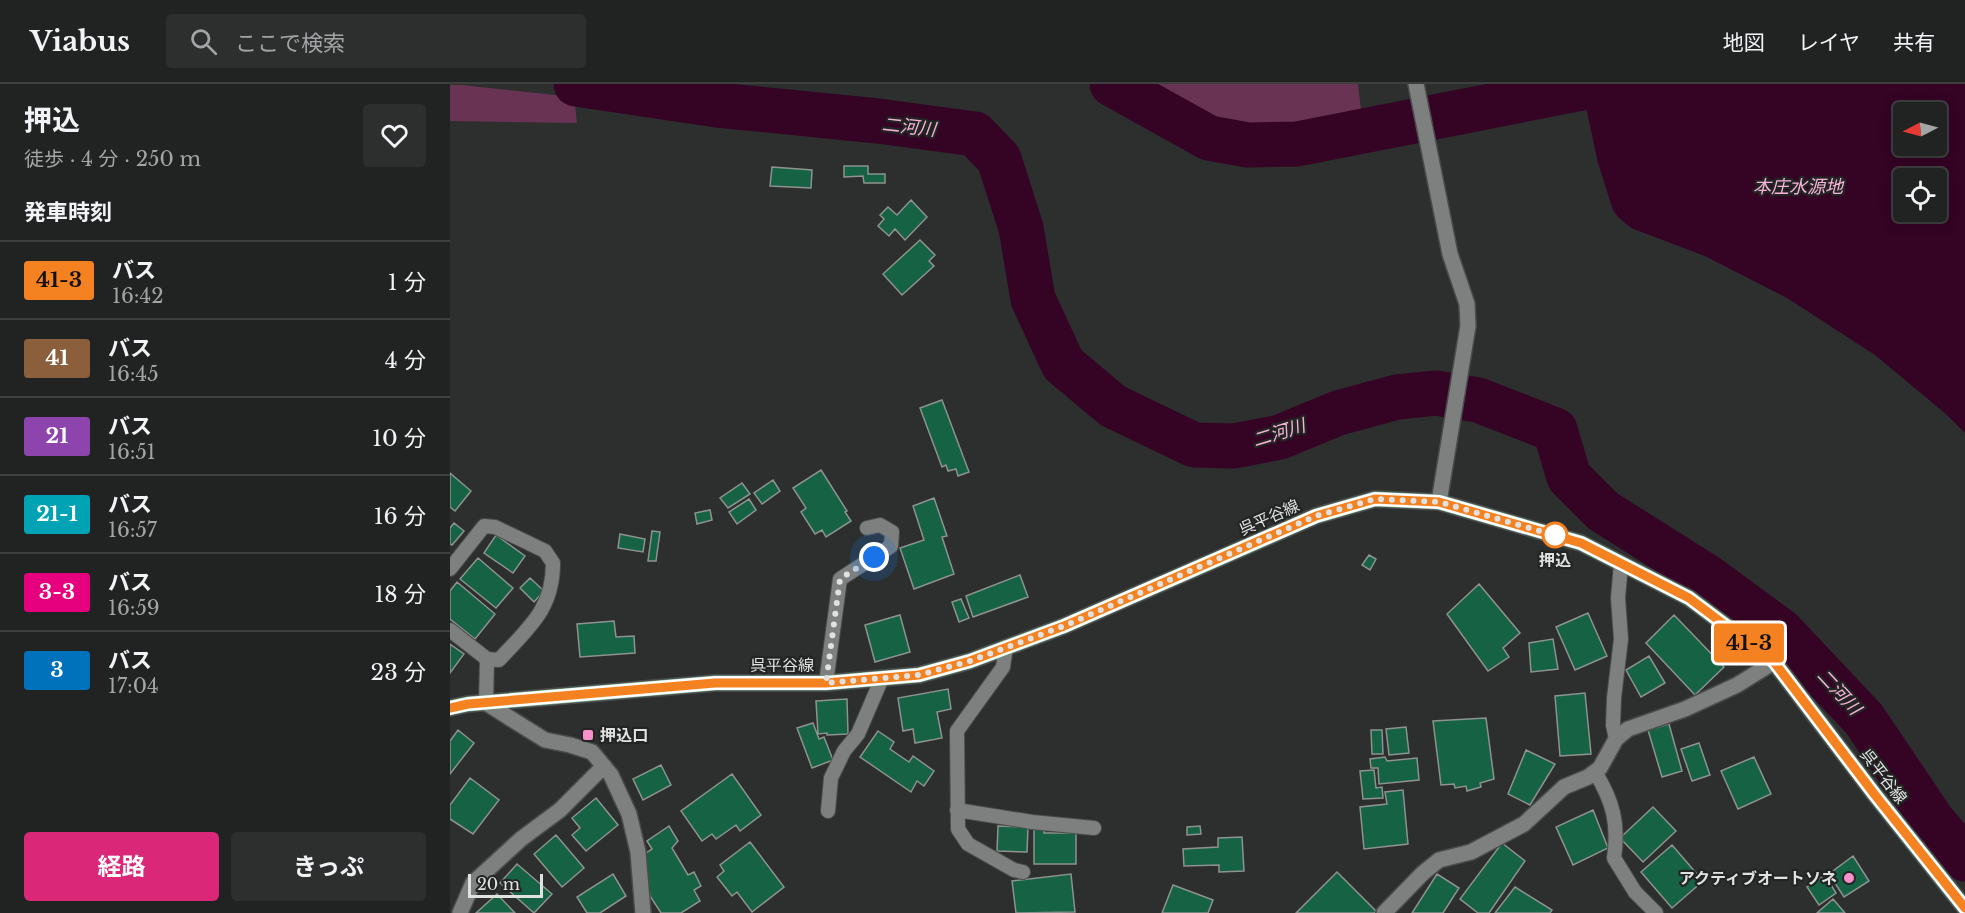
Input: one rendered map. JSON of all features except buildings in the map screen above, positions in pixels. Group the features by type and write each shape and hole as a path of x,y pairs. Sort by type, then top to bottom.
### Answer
{"main road":[{"name":"呉平谷線","path":"450,708 715,683 826,683 919,675 970,661 1064,626 1316,516 1375,499 1439,502 1581,543 1689,598 1774,662 1965,908"}],"street":[{"path":"1416,84 1450,254 1467,304 1468,326 1439,502"},
{"path":"1384,913 1439,860 1471,852 1524,824 1564,787 1595,772 1600,768 1616,739 1628,729 1685,709 1737,684 1774,662"},
{"path":"486,703 545,740 592,752 611,775 629,814 638,852 643,913"},
{"path":"460,913 473,883 521,838 560,810 604,766"}],"lane":[{"path":"826,683 840,579 891,546 892,532 880,525 867,528"},
{"path":"450,568 484,526 495,527 545,551 553,563 550,590 540,615 499,660 487,659 450,630"},
{"path":"1616,739 1612,724 1621,639 1618,598 1622,564"},
{"path":"1006,647 1003,667 957,731 958,829 968,844 1014,870 1023,872"},
{"path":"486,703 487,659"},
{"path":"828,811 831,778 844,751 858,734 882,678"},
{"path":"1595,772 1607,791 1615,817 1617,838 1614,858 1619,869 1648,910"},
{"path":"957,810 1032,822 1094,828"}],"shaded area":[{"path":"1143,84 1358,84 1361,110 1267,131 1213,122"},
{"path":"450,85 574,97 577,123 450,121"}],"water":[{"name":"本庄水源地","path":"1581,84 1965,84 1965,433 1946,414 1875,355 1787,298 1705,256 1631,228 1613,210 1598,163"}],"waterway":[{"name":"二河川","path":"576,84 717,105 878,121 975,134 999,159 1021,228 1033,299 1063,364 1113,406 1194,445 1234,446 1280,437 1338,413 1397,397 1436,393 1478,400 1555,430 1569,477 1603,511 1706,576 1781,631 1864,719 1932,820 1965,859"},
{"path":"1112,84 1209,138 1248,145 1297,144 1582,88"}],"bus line":[{"name":"41-3","path":"450,708 468,704 715,683 826,683 919,675 970,661 1064,626 1316,516 1375,499 1439,502 1581,543 1689,598 1774,662 1965,908"}],"place":[{"name":"押込","path":"1555,535"},
{"name":"押込口","path":"588,735"},
{"name":"アクティブオートソネ","path":"1849,878"}],"route":[{"path":"874,557 840,579 826,683 919,675 970,661 1064,626 1316,516 1375,499 1439,502 1561,537 1555,535"}]}
